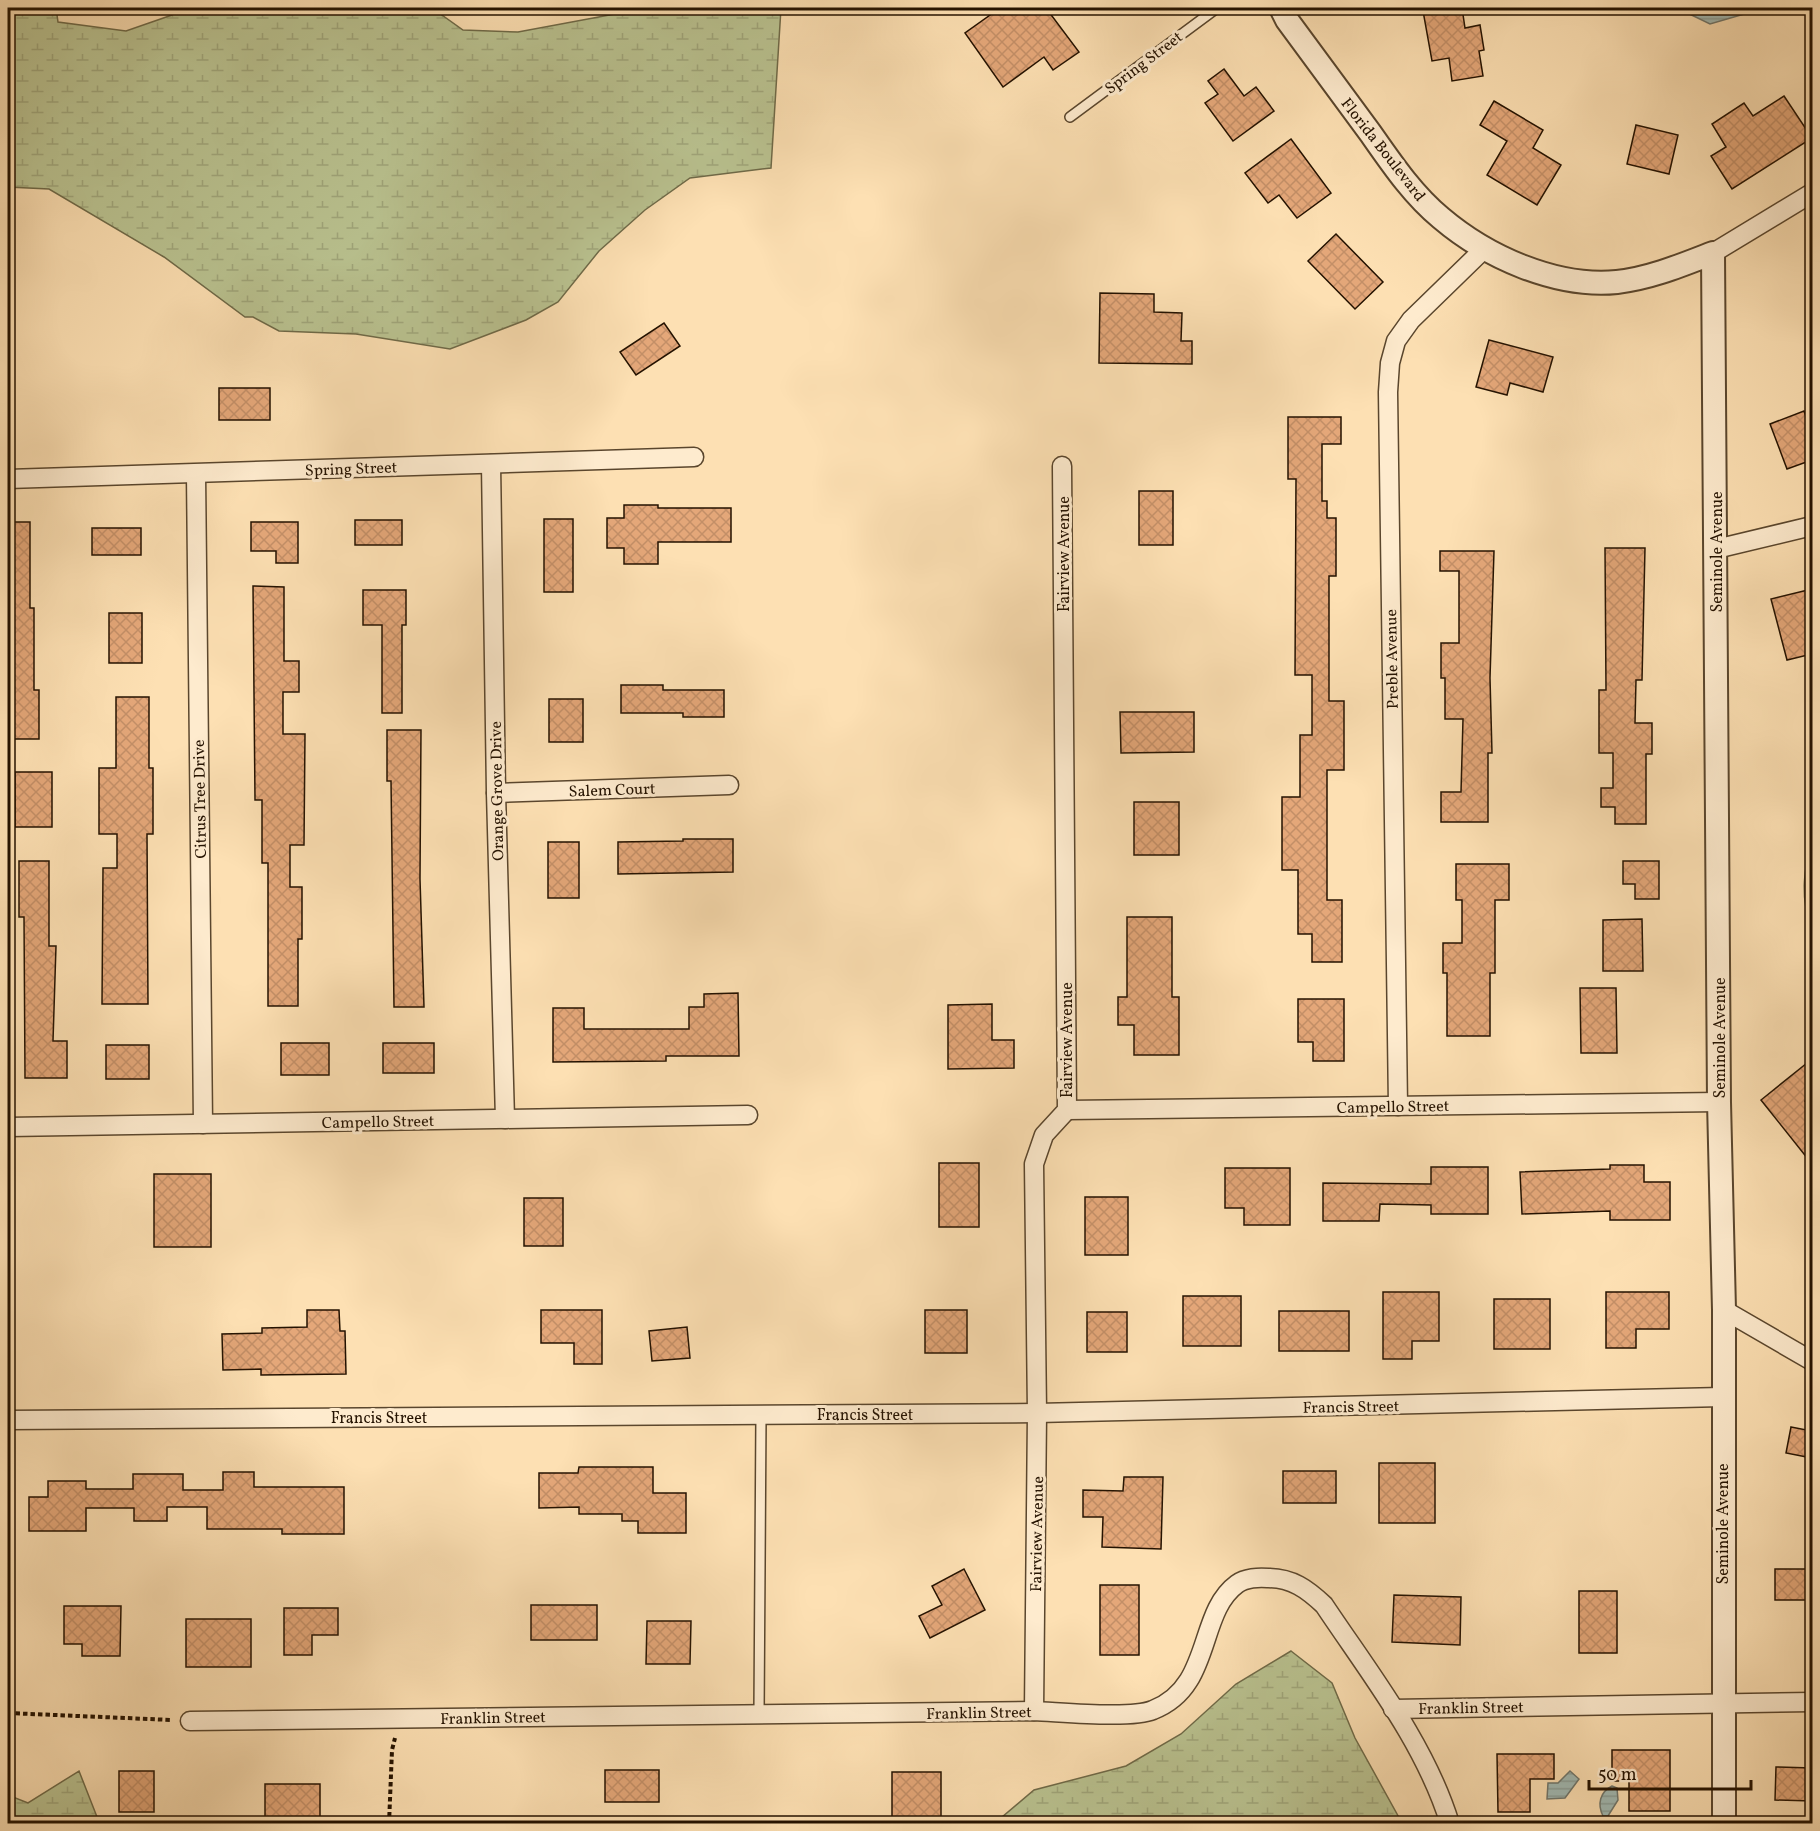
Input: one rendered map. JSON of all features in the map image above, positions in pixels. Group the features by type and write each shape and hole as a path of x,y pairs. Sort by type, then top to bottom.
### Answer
{"street":[{"name":"Florida Boulevard","path":"1281,8 1287,20 1406,183 1441,219 1485,248 1518,266 1561,279 1616,282 1659,274 1713,253 1812,193"},
{"name":"Preble Avenue","path":"1398,1106 1388,392 1390,363 1396,341 1411,320 1485,248"},
{"name":"Seminole Avenue","path":"1713,253 1719,1102 1724,1310 1722,1397 1724,1824"},
{"name":"Spring Street","path":"8,479 694,457"},
{"name":"Orange Grove Drive","path":"491,464 496,793 506,1119"},
{"name":"Fairview Avenue","path":"1034,1711 1037,1413 1034,1164 1044,1136 1067,1110 1062,466"},
{"name":"Citrus Tree Drive","path":"196,474 203,1124"},
{"path":"1716,549 1812,526"},
{"name":"Salem Court","path":"496,793 729,785"},
{"name":"Campello Street","path":"1067,1110 1719,1102"},
{"name":"Campello Street","path":"8,1128 748,1115"},
{"path":"1724,1310 1812,1361"},
{"name":"Francis Street","path":"8,1420 1037,1413 1722,1397"},
{"name":"Franklin Street","path":"190,1721 1034,1711 1127,1713 1153,1710 1177,1695 1193,1676 1226,1594 1239,1582 1258,1577 1280,1578 1305,1587 1324,1605 1393,1709 1812,1702"},
{"path":"1393,1709 1423,1758 1450,1824"}],"lane":[{"name":"Spring Street","path":"1070,117 1217,8"},
{"path":"759,1714 761,1415"}],"path":[{"path":"8,1713 190,1721"},
{"path":"388,1824 392,1750 396,1736 408,1718"}],"green space":[{"path":"8,8 56,8 58,22 126,31 172,15 180,8 432,8 463,30 518,32 647,8 781,8 771,168 690,178 645,210 599,251 558,302 526,320 450,349 356,334 279,331 253,317 245,317 164,257 49,189 8,187"},
{"path":"1812,727 1812,816 1807,785 1806,746"},
{"path":"1812,832 1812,928 1805,904 1804,880"},
{"path":"1291,1651 1332,1683 1355,1738 1402,1823 995,1823 1034,1790 1126,1766 1181,1734 1236,1684"},
{"path":"79,1771 101,1823 8,1823 8,1795 28,1803"}],"water":[{"path":"1677,8 1765,8 1710,24"},
{"path":"1570,1771 1579,1779 1565,1798 1547,1799 1548,1783 1558,1783"},
{"path":"1612,1786 1617,1788 1618,1800 1608,1816 1603,1816 1600,1807 1602,1795"}],"building":[{"path":"1000,8 1046,8 1079,52 1053,70 1044,57 1003,87 965,33"},
{"path":"1462,8 1465,28 1480,25 1484,50 1479,51 1483,76 1452,81 1449,58 1432,61 1423,11"},
{"path":"1224,69 1244,96 1256,87 1274,111 1233,141 1205,103 1218,94 1208,81"},
{"path":"1784,96 1812,138 1732,189 1711,156 1726,147 1712,124 1744,103 1753,116"},
{"path":"1494,101 1543,130 1533,148 1561,165 1537,205 1487,175 1507,141 1480,125"},
{"path":"1636,125 1678,135 1669,174 1627,164"},
{"path":"1291,139 1331,193 1297,218 1279,195 1268,203 1245,173"},
{"path":"1336,234 1383,282 1355,309 1308,261"},
{"path":"1100,293 1154,294 1154,312 1182,313 1181,341 1192,341 1192,364 1099,363"},
{"path":"664,323 680,346 636,375 620,352"},
{"path":"1489,340 1553,357 1543,392 1510,383 1507,395 1476,387"},
{"path":"219,388 270,388 270,420 219,420"},
{"path":"1804,411 1812,433 1812,460 1787,469 1770,424"},
{"path":"1288,417 1341,417 1341,444 1322,444 1322,501 1327,501 1327,518 1336,518 1336,576 1329,576 1329,701 1344,701 1344,770 1327,770 1327,900 1342,900 1342,962 1312,962 1312,934 1298,934 1298,870 1282,870 1282,797 1300,797 1300,735 1312,735 1312,675 1295,675 1296,479 1288,479"},
{"path":"1139,491 1173,491 1173,545 1139,545"},
{"path":"624,505 658,505 658,508 731,508 731,542 658,542 658,564 624,564 624,548 607,548 607,518 624,518"},
{"path":"544,519 573,519 573,592 544,592"},
{"path":"355,520 402,520 402,545 355,545"},
{"path":"8,522 30,522 30,608 34,608 34,690 39,690 39,739 8,739"},
{"path":"251,522 298,522 298,563 276,563 276,551 251,551"},
{"path":"92,528 141,528 141,555 92,555"},
{"path":"1605,548 1645,548 1642,680 1636,680 1635,723 1652,723 1652,754 1646,754 1646,824 1615,824 1615,807 1601,807 1601,788 1613,788 1613,753 1599,753 1599,690 1606,690"},
{"path":"1440,551 1494,551 1490,678 1492,753 1488,753 1488,822 1441,822 1441,792 1461,792 1463,719 1445,719 1445,678 1441,678 1441,643 1459,643 1459,571 1440,571"},
{"path":"253,586 284,587 284,661 299,661 299,692 283,692 283,734 305,734 304,845 290,845 290,887 302,887 302,939 298,939 298,1006 268,1006 268,863 262,863 262,800 255,800"},
{"path":"1812,589 1812,654 1787,660 1771,599"},
{"path":"363,590 406,590 406,625 402,625 402,713 382,713 382,625 363,625"},
{"path":"109,613 142,613 142,663 109,663"},
{"path":"621,685 663,685 663,690 724,690 724,717 683,717 683,713 621,713"},
{"path":"116,697 149,697 149,768 153,768 153,834 147,834 148,1004 102,1004 103,868 117,868 117,834 99,834 99,768 116,768"},
{"path":"549,699 583,699 583,742 549,742"},
{"path":"1120,712 1194,712 1194,752 1121,753"},
{"path":"387,730 421,730 420,879 424,1007 394,1007 391,781 387,781"},
{"path":"15,772 52,772 52,827 15,827"},
{"path":"1134,802 1179,802 1179,855 1134,855"},
{"path":"683,839 733,839 733,872 618,874 618,842 683,841"},
{"path":"548,842 579,842 579,898 548,898"},
{"path":"19,861 49,861 49,946 56,946 53,1041 67,1041 67,1078 25,1078 24,917 19,917"},
{"path":"1623,861 1659,861 1659,899 1635,899 1635,884 1623,884"},
{"path":"1456,864 1509,864 1509,900 1495,900 1495,973 1490,973 1490,1036 1447,1036 1447,973 1443,973 1443,943 1462,943 1462,900 1456,900"},
{"path":"1127,917 1172,917 1172,997 1179,997 1179,1055 1134,1055 1134,1025 1118,1025 1118,997 1127,997"},
{"path":"1642,919 1643,971 1603,971 1603,920"},
{"path":"1580,988 1616,988 1617,1053 1581,1053"},
{"path":"738,993 739,1056 666,1056 666,1061 553,1062 553,1008 584,1008 584,1029 689,1029 689,1007 704,1007 704,994"},
{"path":"1298,999 1344,999 1344,1061 1313,1061 1313,1042 1298,1042"},
{"path":"992,1004 992,1040 1014,1040 1014,1068 948,1069 948,1005"},
{"path":"281,1043 329,1043 329,1075 281,1075"},
{"path":"383,1043 434,1043 434,1073 383,1073"},
{"path":"106,1045 149,1045 149,1079 106,1079"},
{"path":"1812,1059 1812,1095 1805,1101 1812,1110 1812,1164 1761,1100"},
{"path":"939,1163 979,1163 979,1227 939,1227"},
{"path":"1610,1165 1644,1165 1644,1182 1670,1182 1670,1220 1610,1220 1610,1211 1522,1214 1520,1172 1610,1169"},
{"path":"1431,1167 1488,1167 1488,1214 1431,1214 1431,1205 1380,1204 1379,1221 1323,1221 1323,1183 1431,1184"},
{"path":"1225,1168 1290,1168 1290,1225 1244,1225 1244,1208 1225,1208"},
{"path":"154,1174 211,1174 211,1247 154,1247"},
{"path":"1085,1197 1128,1197 1128,1255 1085,1255"},
{"path":"524,1198 563,1198 563,1246 524,1246"},
{"path":"1383,1292 1439,1292 1439,1341 1412,1341 1412,1359 1383,1359"},
{"path":"1606,1292 1669,1292 1669,1329 1636,1329 1636,1348 1606,1348"},
{"path":"1183,1296 1241,1296 1241,1346 1183,1346"},
{"path":"1494,1299 1550,1299 1550,1349 1494,1349"},
{"path":"307,1310 339,1310 340,1331 345,1331 346,1374 261,1375 261,1369 223,1370 222,1334 262,1333 262,1328 307,1327"},
{"path":"541,1310 602,1310 602,1364 574,1364 574,1343 541,1343"},
{"path":"925,1310 967,1310 967,1353 925,1353"},
{"path":"1279,1311 1349,1311 1349,1351 1279,1351"},
{"path":"1087,1312 1127,1312 1127,1352 1087,1352"},
{"path":"687,1327 690,1358 652,1361 649,1331"},
{"path":"1791,1427 1812,1431 1812,1458 1786,1453"},
{"path":"1379,1463 1435,1463 1435,1523 1379,1523"},
{"path":"579,1467 653,1467 653,1493 686,1493 686,1533 638,1533 638,1521 622,1521 622,1514 579,1514 579,1507 539,1508 539,1473 578,1473"},
{"path":"1283,1471 1336,1471 1336,1503 1283,1503"},
{"path":"223,1472 254,1472 254,1487 344,1487 344,1534 282,1534 282,1529 207,1529 207,1507 167,1507 167,1521 134,1521 134,1508 86,1508 86,1531 29,1531 29,1497 48,1497 48,1481 86,1481 86,1489 133,1489 133,1474 183,1474 183,1490 223,1490"},
{"path":"1124,1477 1163,1477 1161,1549 1102,1547 1103,1517 1083,1517 1083,1490 1123,1491"},
{"path":"964,1569 985,1610 930,1638 919,1616 942,1605 932,1586"},
{"path":"1775,1569 1812,1569 1812,1600 1775,1600"},
{"path":"1100,1585 1139,1585 1139,1655 1100,1655"},
{"path":"1579,1591 1617,1591 1617,1653 1579,1653"},
{"path":"1394,1595 1461,1597 1460,1645 1392,1642"},
{"path":"531,1605 597,1605 597,1640 531,1640"},
{"path":"64,1606 121,1606 120,1656 82,1656 82,1644 64,1644"},
{"path":"284,1608 338,1608 338,1635 312,1635 312,1655 284,1655"},
{"path":"186,1619 251,1619 251,1667 186,1667"},
{"path":"647,1621 691,1621 690,1664 646,1664"},
{"path":"1612,1750 1670,1750 1670,1811 1629,1811 1629,1781 1612,1781"},
{"path":"1497,1754 1554,1754 1554,1779 1530,1779 1530,1812 1498,1812"},
{"path":"1776,1767 1812,1768 1812,1801 1775,1800"},
{"path":"605,1770 659,1770 659,1802 605,1802"},
{"path":"119,1771 154,1771 154,1812 119,1812"},
{"path":"892,1772 941,1772 941,1821 892,1821"},
{"path":"265,1784 320,1784 320,1824 285,1824 285,1820 265,1820"}]}
